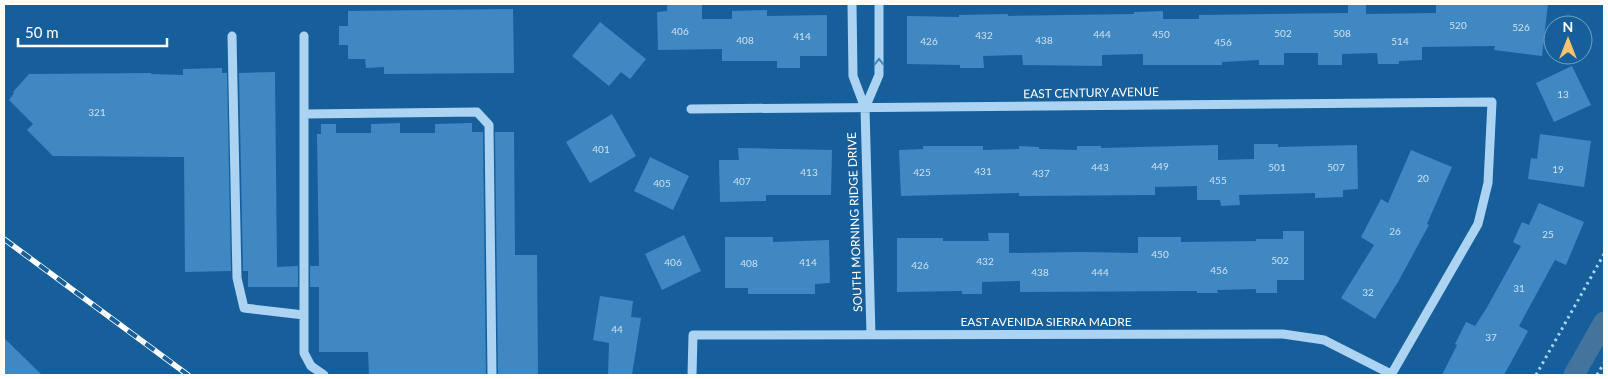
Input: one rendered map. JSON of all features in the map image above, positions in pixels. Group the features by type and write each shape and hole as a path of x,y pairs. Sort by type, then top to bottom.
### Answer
{"street":[{"name":"SOUTH MORNING RIDGE DRIVE","path":"852,4 853,76 865,108 871,335"},
{"name":"SOUTH MORNING RIDGE DRIVE","path":"865,108 880,75 879,4"},
{"path":"232,36 237,278 244,308 304,315"},
{"path":"304,36 304,353 311,366 324,375"},
{"name":"EAST CENTURY AVENUE","path":"691,109 1492,102 1488,183 1478,224 1391,375"},
{"path":"304,114 477,112 489,125 492,375"},
{"name":"EAST AVENIDA SIERRA MADRE","path":"692,375 693,335 1283,334 1324,340 1391,375"}],"path":[{"path":"1536,375 1604,254"},
{"path":"1597,375 1604,363"}],"building":[{"path":"667,4 702,4 702,19 732,19 732,11 767,10 767,16 827,15 827,56 800,56 800,68 777,68 777,61 722,61 722,49 658,50 657,12 667,11"},
{"path":"1366,4 1366,14 1436,13 1436,4 1548,4 1547,15 1543,15 1542,56 1494,50 1495,46 1422,47 1422,60 1399,61 1399,64 1378,64 1377,53 1342,54 1342,65 1318,65 1318,53 1284,53 1284,65 1259,65 1259,60 1222,62 1222,65 1143,65 1143,54 1102,55 1102,66 1023,65 1022,55 983,56 984,68 960,68 960,65 907,64 907,16 1134,14 1134,12 1163,11 1163,19 1199,19 1199,15 1348,13 1348,5"},
{"path":"513,9 514,73 384,74 384,67 366,68 365,59 348,59 348,45 339,45 339,26 348,26 348,11"},
{"path":"600,22 646,59 630,79 621,72 609,86 572,56"},
{"path":"1572,66 1591,105 1554,122 1536,83"},
{"path":"222,68 222,73 227,73 231,271 185,272 184,157 53,156 27,130 33,124 9,100 13,92 29,74 151,73 183,75 183,69"},
{"path":"275,72 277,267 298,266 298,287 248,287 248,271 243,271 239,73"},
{"path":"612,114 636,156 590,183 566,142"},
{"path":"400,123 400,133 435,133 435,124 472,123 472,132 483,132 486,375 369,375 368,352 319,352 319,287 310,287 310,266 319,266 317,134 321,134 321,124 336,124 336,133 371,133 371,124"},
{"path":"495,132 514,132 515,255 537,255 538,375 498,375"},
{"path":"1540,134 1591,141 1584,187 1528,179 1531,158 1537,159"},
{"path":"1254,144 1278,144 1278,147 1357,145 1358,189 1343,190 1343,197 1315,198 1315,193 1239,195 1240,205 1221,206 1220,200 1197,200 1197,186 1155,187 1155,195 1019,196 1019,193 901,196 899,150 923,149 923,146 983,146 983,150 1019,149 1019,146 1039,147 1039,149 1077,150 1077,146 1101,146 1101,148 1218,145 1218,160 1254,159"},
{"path":"738,148 832,150 831,195 766,195 766,201 720,202 719,160 739,160"},
{"path":"1411,150 1452,167 1427,224 1429,225 1398,282 1375,319 1341,298 1374,245 1361,237 1381,199 1388,203"},
{"path":"650,157 689,176 673,210 634,191"},
{"path":"1539,203 1584,222 1566,265 1555,260 1519,326 1528,331 1504,375 1442,375 1466,322 1475,326 1486,309 1521,246 1513,242 1522,222 1529,225"},
{"path":"1283,231 1304,231 1304,280 1277,280 1277,293 1256,293 1256,289 1217,290 1218,293 1197,293 1197,291 1020,292 1020,281 982,282 982,294 962,294 962,291 897,292 897,238 989,241 988,233 1009,233 1009,253 1138,253 1138,237 1181,237 1181,242 1256,241 1256,239 1283,239"},
{"path":"684,235 701,271 662,290 645,254"},
{"path":"725,237 773,237 773,242 829,240 830,283 815,284 815,294 748,294 748,288 725,288"},
{"path":"600,296 633,301 631,317 641,318 632,375 608,375 609,343 593,340"},
{"path":"4,338 42,375 4,375"}],"waterway":[{"path":"1574,375 1604,322"}],"railway":[{"path":"4,239 188,375"}]}
